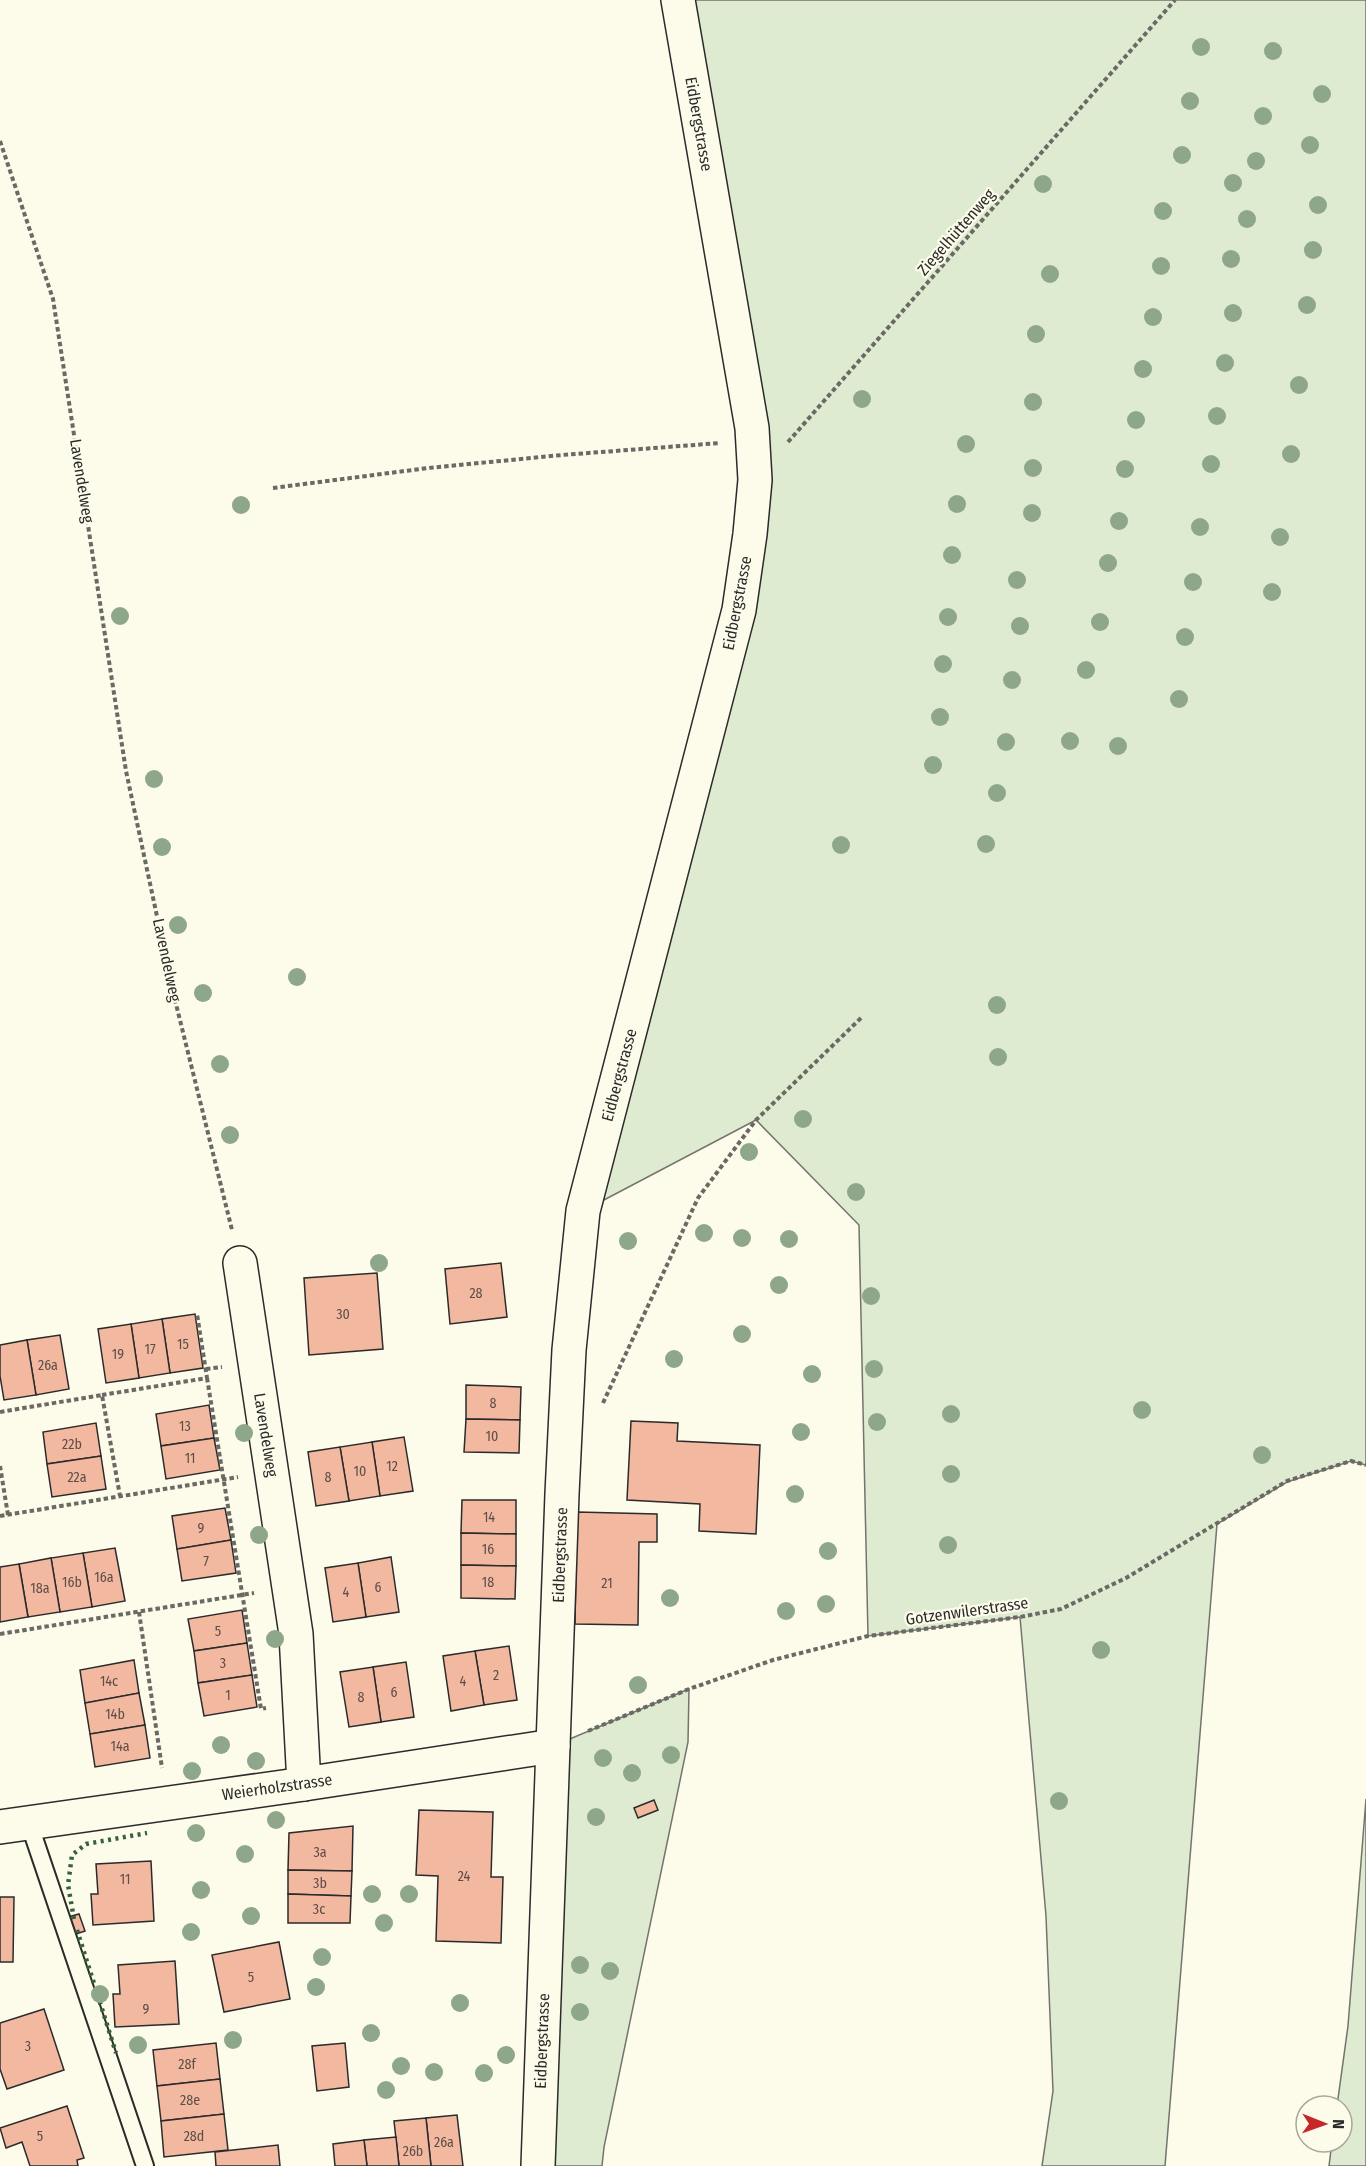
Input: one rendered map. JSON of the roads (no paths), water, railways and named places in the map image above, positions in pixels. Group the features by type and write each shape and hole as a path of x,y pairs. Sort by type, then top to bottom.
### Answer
{"street":[{"name":"Eidbergstrasse","path":"538,2166 569,1350 583,1211 739,610 750,534 754,480 753,428 678,0"},
{"name":"Lavendelweg","path":"240,1263 296,1634 304,1784"},
{"name":"Weierholzstrasse","path":"15,1825 553,1746"}],"lane":[{"path":"15,1825 145,2166"}]}
